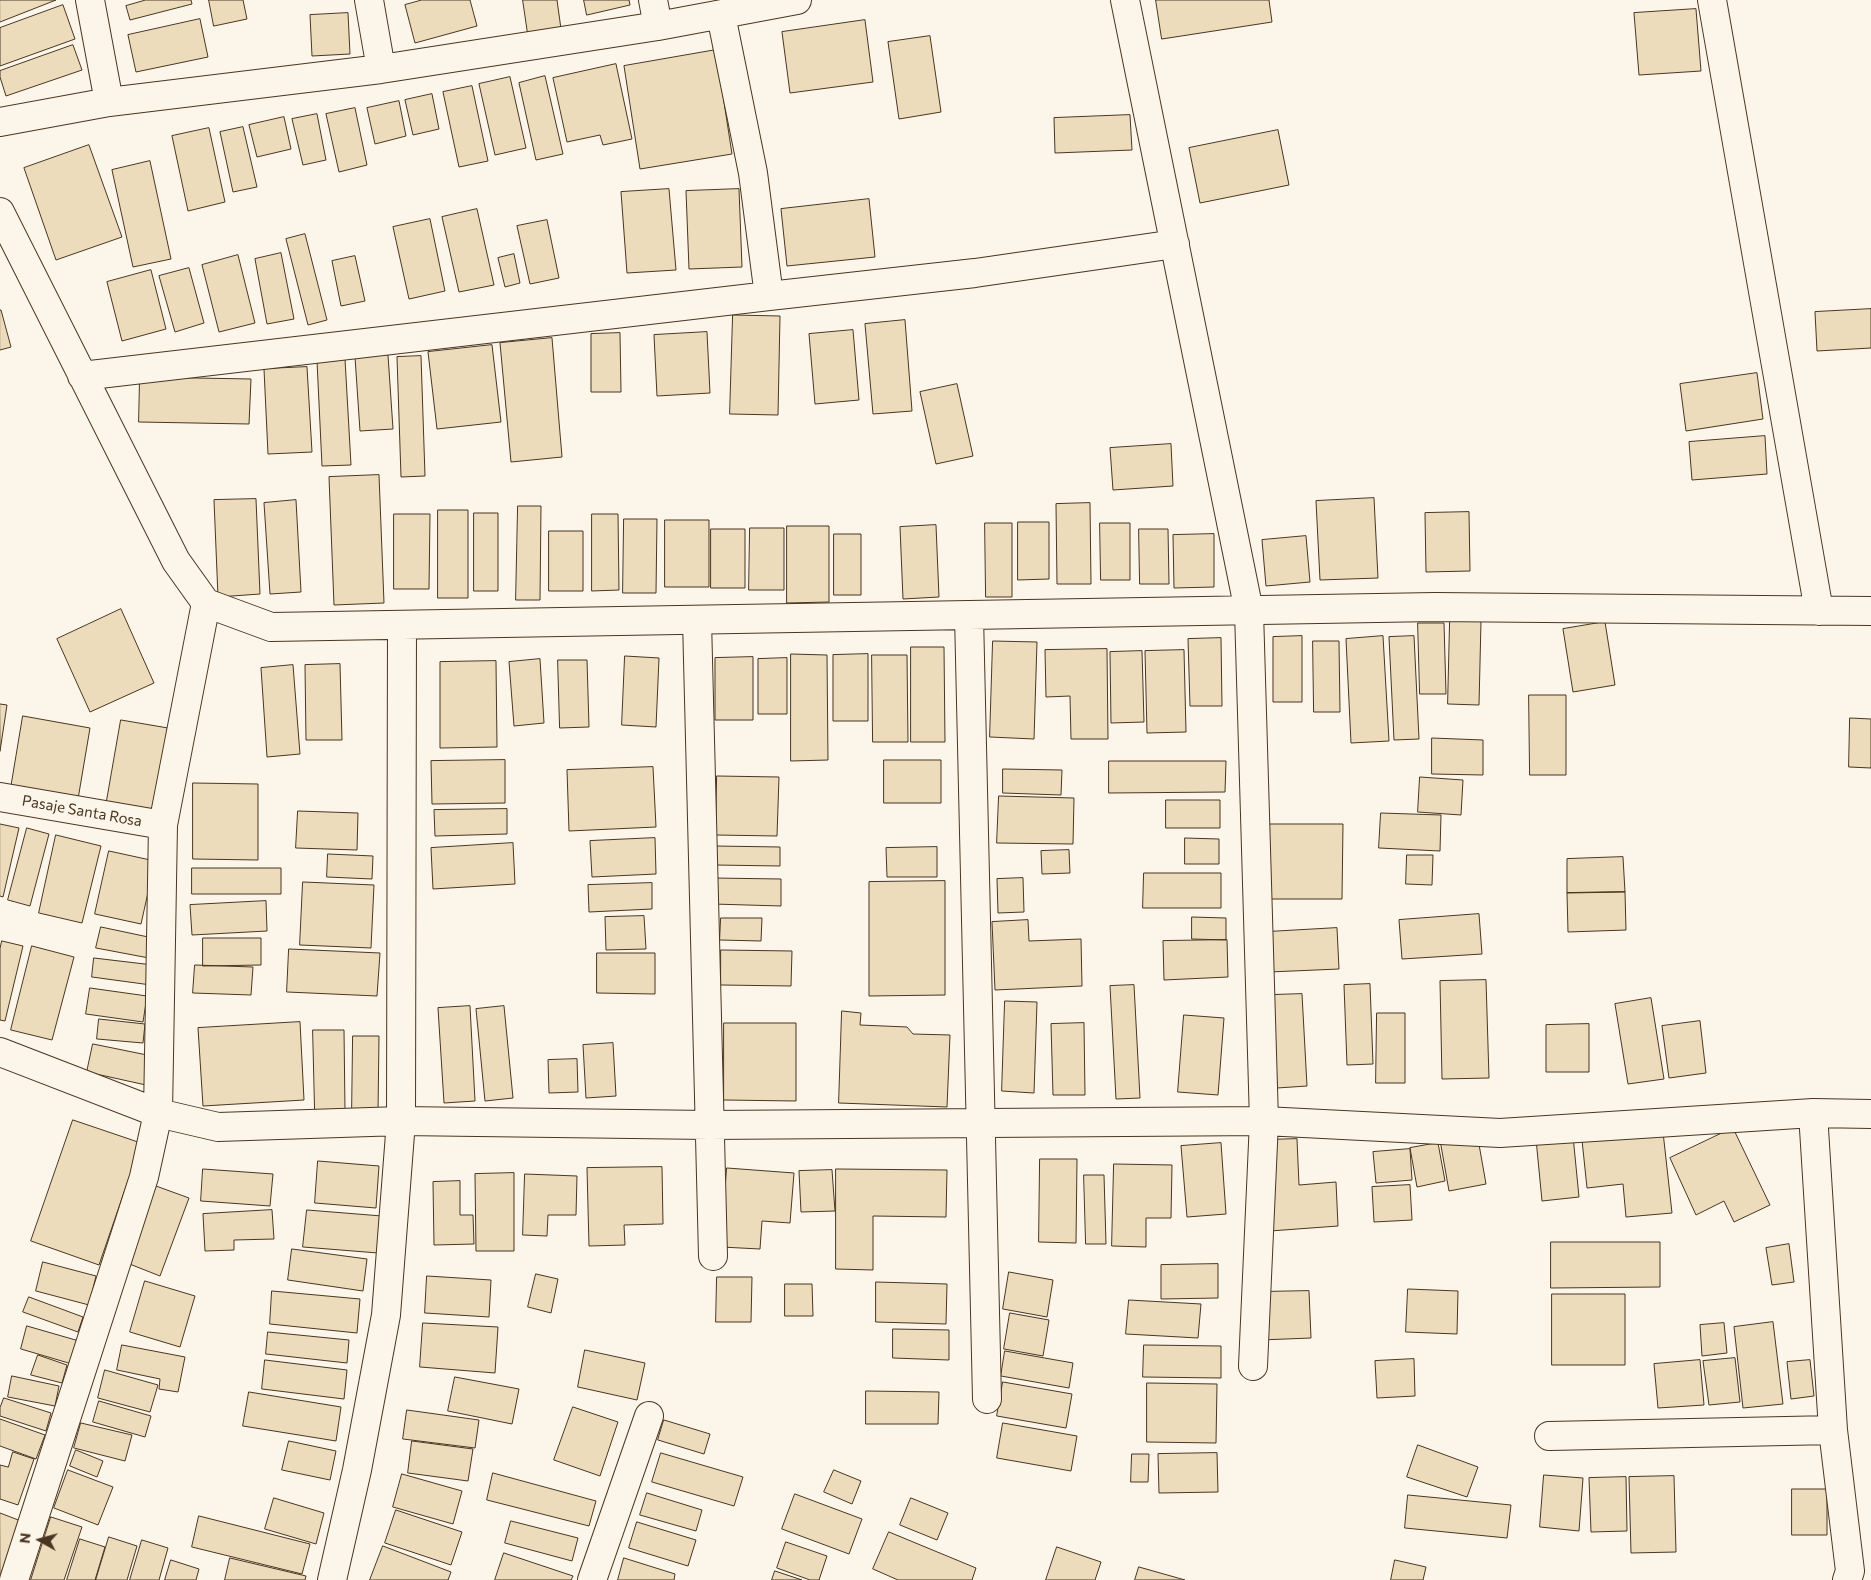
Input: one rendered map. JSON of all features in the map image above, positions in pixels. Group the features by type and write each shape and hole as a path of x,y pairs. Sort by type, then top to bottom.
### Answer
{"street":[{"path":"90,0 109,102"},
{"path":"368,0 381,69"},
{"path":"653,0 658,26"},
{"path":"0,122 109,102 381,69 658,26 797,0"},
{"path":"1125,0 1249,610 1264,1121 1253,1366"},
{"path":"1712,0 1819,611"},
{"path":"721,15 753,173 769,296"},
{"path":"0,212 176,562 206,603 271,627 1435,607 1871,611"},
{"path":"82,376 975,273 1175,244"},
{"path":"14,1580 144,1178 158,1113 163,825 206,603"},
{"path":"969,615 987,1399"},
{"path":"697,620 713,1256"},
{"path":"332,1580 357,1470 386,1315 402,1121 402,625"},
{"name":"Pasaje Santa Rosa","path":"0,797 163,825"},
{"path":"0,1052 158,1113 218,1127 402,1121 709,1125 1264,1121 1500,1133 1814,1113 1871,1114"},
{"path":"1814,1113 1833,1430 1850,1571 1847,1580"},
{"path":"592,1580 649,1416"},
{"path":"1549,1436 1833,1430"}],"building":[{"path":"0,0 56,0 0,22"},
{"path":"146,0 191,0 192,4 130,20 126,6"},
{"path":"209,0 243,0 247,19 214,26"},
{"path":"422,0 470,0 477,26 415,43 405,5"},
{"path":"523,0 557,0 561,29 528,34"},
{"path":"584,0 629,0 630,5 587,15"},
{"path":"1156,0 1269,0 1272,22 1162,39"},
{"path":"63,5 75,39 0,66 0,28"},
{"path":"1696,9 1701,71 1639,75 1634,13"},
{"path":"348,13 350,54 312,56 310,15"},
{"path":"200,19 208,57 136,72 128,35"},
{"path":"865,20 873,82 790,93 782,32"},
{"path":"930,36 941,112 899,119 888,42"},
{"path":"73,45 82,70 6,96 0,71"},
{"path":"716,50 732,154 640,169 624,66"},
{"path":"616,64 632,139 603,145 600,135 567,142 553,78"},
{"path":"545,76 563,154 536,160 519,83"},
{"path":"510,77 526,148 495,155 479,84"},
{"path":"472,86 488,161 459,167 443,92"},
{"path":"432,94 439,129 413,135 405,100"},
{"path":"399,101 406,136 375,144 367,108"},
{"path":"355,108 367,165 339,172 326,114"},
{"path":"317,114 326,160 303,165 292,119"},
{"path":"1130,115 1132,150 1055,153 1054,118"},
{"path":"284,117 291,149 257,157 249,125"},
{"path":"243,127 257,187 233,192 220,132"},
{"path":"209,128 225,202 188,211 172,136"},
{"path":"1278,130 1289,185 1200,203 1189,148"},
{"path":"89,145 122,237 56,260 24,168"},
{"path":"150,161 171,259 133,267 112,170"},
{"path":"669,189 676,270 627,273 621,192"},
{"path":"739,189 742,267 689,269 686,191"},
{"path":"869,199 875,257 787,266 781,209"},
{"path":"477,209 494,285 459,292 442,217"},
{"path":"430,219 445,291 409,299 393,227"},
{"path":"547,220 559,278 530,284 517,226"},
{"path":"305,234 327,320 308,325 286,239"},
{"path":"281,253 294,319 267,324 255,259"},
{"path":"514,254 520,283 505,287 498,258"},
{"path":"238,255 255,323 219,332 202,265"},
{"path":"355,256 365,301 341,306 332,261"},
{"path":"189,268 204,323 175,332 159,276"},
{"path":"151,270 166,329 122,341 107,282"},
{"path":"1871,309 1871,348 1817,351 1815,312"},
{"path":"0,310 11,347 0,350"},
{"path":"733,315 780,316 778,415 730,414"},
{"path":"905,320 912,411 873,414 865,324"},
{"path":"853,330 859,400 815,404 809,334"},
{"path":"707,332 710,393 657,396 654,335"},
{"path":"620,333 621,392 591,392 591,334"},
{"path":"552,338 562,457 511,462 500,343"},
{"path":"492,345 501,422 437,429 428,352"},
{"path":"388,355 393,429 360,431 355,357"},
{"path":"421,356 425,476 401,477 397,357"},
{"path":"345,359 351,465 322,466 317,361"},
{"path":"307,367 312,452 268,454 264,369"},
{"path":"1757,373 1763,419 1686,431 1680,384"},
{"path":"140,377 251,379 249,424 139,422"},
{"path":"957,384 973,456 936,464 920,392"},
{"path":"1765,436 1767,474 1692,480 1689,442"},
{"path":"1171,444 1173,486 1113,490 1110,448"},
{"path":"379,475 384,603 334,605 329,477"},
{"path":"1374,498 1378,578 1320,580 1316,501"},
{"path":"256,499 260,594 218,597 214,500"},
{"path":"296,500 301,592 270,594 264,503"},
{"path":"1090,503 1091,584 1057,584 1056,504"},
{"path":"518,506 541,506 540,600 516,600"},
{"path":"438,510 468,510 468,598 438,598"},
{"path":"1469,512 1470,571 1426,572 1425,513"},
{"path":"474,513 498,513 498,591 474,591"},
{"path":"394,514 430,514 429,589 394,589"},
{"path":"592,514 618,514 619,590 592,591"},
{"path":"624,519 657,519 656,593 623,593"},
{"path":"665,520 709,520 709,587 665,587"},
{"path":"1018,522 1049,522 1049,579 1018,580"},
{"path":"985,523 1012,523 1012,597 986,597"},
{"path":"1100,523 1130,523 1130,580 1101,580"},
{"path":"936,525 939,597 903,599 900,527"},
{"path":"787,526 829,526 829,602 787,603"},
{"path":"750,528 784,528 784,590 749,590"},
{"path":"711,529 745,529 745,588 711,588"},
{"path":"1139,529 1168,529 1169,584 1140,584"},
{"path":"549,531 583,531 583,591 549,591"},
{"path":"834,534 861,534 861,595 834,595"},
{"path":"1214,534 1214,587 1174,588 1173,535"},
{"path":"1306,536 1310,582 1266,586 1262,540"},
{"path":"121,609 154,683 90,712 57,639"},
{"path":"1450,621 1481,621 1479,705 1448,704"},
{"path":"1605,622 1615,685 1573,692 1563,629"},
{"path":"1418,623 1444,623 1446,694 1420,694"},
{"path":"1302,636 1302,702 1273,702 1273,637"},
{"path":"1383,636 1389,741 1351,743 1346,639"},
{"path":"1414,636 1419,739 1394,740 1389,637"},
{"path":"1221,638 1222,706 1190,706 1188,639"},
{"path":"993,641 1037,642 1034,739 990,737"},
{"path":"1313,641 1339,641 1340,712 1314,712"},
{"path":"911,647 944,647 945,742 911,742"},
{"path":"1107,649 1108,739 1071,739 1070,696 1046,697 1045,650"},
{"path":"1184,650 1186,732 1147,733 1145,651"},
{"path":"1142,651 1144,722 1111,723 1110,652"},
{"path":"791,654 827,655 828,760 791,761"},
{"path":"868,654 868,721 833,721 833,655"},
{"path":"872,655 907,655 908,742 873,742"},
{"path":"625,656 659,658 656,727 622,725"},
{"path":"753,657 753,720 715,720 715,658"},
{"path":"787,658 787,714 758,714 758,659"},
{"path":"540,659 544,723 514,726 509,662"},
{"path":"558,660 587,660 589,727 560,728"},
{"path":"496,661 497,747 440,748 440,662"},
{"path":"340,664 342,740 306,740 305,665"},
{"path":"293,665 300,754 267,757 261,668"},
{"path":"1529,695 1566,695 1566,775 1530,775"},
{"path":"0,704 7,705 0,751"},
{"path":"23,716 90,728 77,805 10,794"},
{"path":"1850,718 1871,719 1871,768 1849,767"},
{"path":"121,720 168,728 153,815 106,806"},
{"path":"1432,738 1483,740 1483,775 1432,774"},
{"path":"505,760 505,803 432,804 431,761"},
{"path":"884,760 941,760 941,803 884,803"},
{"path":"1109,761 1226,761 1225,792 1109,793"},
{"path":"653,767 656,827 569,831 567,770"},
{"path":"1003,769 1062,770 1061,795 1003,793"},
{"path":"717,776 779,777 777,836 716,835"},
{"path":"1420,777 1463,780 1461,815 1418,812"},
{"path":"193,783 258,784 258,860 193,859"},
{"path":"999,796 1074,798 1073,844 997,843"},
{"path":"1166,800 1220,800 1220,828 1166,828"},
{"path":"507,809 507,834 435,836 434,810"},
{"path":"298,811 358,813 357,850 296,848"},
{"path":"1381,813 1441,815 1440,851 1379,848"},
{"path":"0,824 19,828 3,897 0,896"},
{"path":"1265,824 1343,824 1342,899 1265,899"},
{"path":"27,828 49,834 30,906 8,900"},
{"path":"56,835 101,846 82,923 39,913"},
{"path":"655,838 656,874 592,877 590,841"},
{"path":"1185,838 1219,839 1219,864 1185,864"},
{"path":"513,843 515,884 433,889 431,848"},
{"path":"715,846 780,847 780,866 714,865"},
{"path":"937,847 937,877 887,877 886,848"},
{"path":"1069,850 1070,873 1042,874 1041,851"},
{"path":"109,851 155,861 141,924 95,914"},
{"path":"328,854 373,856 372,879 327,877"},
{"path":"1407,855 1433,855 1432,885 1406,884"},
{"path":"1623,857 1625,892 1567,893 1567,859"},
{"path":"192,868 281,868 281,894 192,894"},
{"path":"1144,873 1221,873 1221,908 1143,908"},
{"path":"713,878 781,879 781,906 713,904"},
{"path":"1023,878 1024,912 998,913 997,879"},
{"path":"945,881 945,995 869,996 869,882"},
{"path":"303,882 374,885 371,948 300,945"},
{"path":"652,883 652,909 589,912 588,885"},
{"path":"1625,892 1626,930 1568,932 1567,893"},
{"path":"266,901 267,931 192,935 190,905"},
{"path":"1479,914 1482,954 1402,959 1399,920"},
{"path":"644,916 646,949 606,950 605,917"},
{"path":"1192,917 1226,918 1226,940 1192,939"},
{"path":"721,918 762,918 761,941 720,940"},
{"path":"1028,920 1029,941 1081,939 1082,986 995,990 992,922"},
{"path":"101,927 153,938 149,958 96,948"},
{"path":"1337,928 1339,969 1269,972 1267,932"},
{"path":"203,938 261,938 261,965 203,966"},
{"path":"1227,940 1228,977 1164,980 1163,941"},
{"path":"2,941 23,946 5,1021 0,1020 0,949"},
{"path":"32,946 74,957 52,1040 11,1030"},
{"path":"289,949 380,953 377,996 287,992"},
{"path":"721,950 792,951 791,986 721,985"},
{"path":"597,953 655,953 655,994 597,993"},
{"path":"94,958 153,965 151,985 92,977"},
{"path":"195,965 253,967 251,995 193,993"},
{"path":"1486,980 1489,1078 1442,1079 1440,981"},
{"path":"1370,984 1373,1064 1347,1065 1344,985"},
{"path":"1134,985 1140,1098 1116,1099 1110,986"},
{"path":"90,988 147,996 143,1022 86,1014"},
{"path":"1302,994 1307,1086 1277,1088 1272,995"},
{"path":"1651,998 1664,1079 1628,1084 1615,1004"},
{"path":"1005,1001 1037,1002 1034,1093 1002,1091"},
{"path":"470,1006 475,1101 444,1103 438,1008"},
{"path":"504,1006 513,1098 485,1101 476,1009"},
{"path":"842,1011 861,1013 860,1025 907,1027 913,1034 950,1035 947,1107 839,1103"},
{"path":"1377,1013 1405,1013 1405,1083 1376,1083"},
{"path":"1184,1015 1224,1018 1218,1095 1178,1092"},
{"path":"99,1019 145,1024 143,1043 97,1039"},
{"path":"1700,1021 1706,1073 1669,1078 1662,1026"},
{"path":"300,1022 304,1100 203,1106 198,1028"},
{"path":"724,1023 796,1023 796,1101 724,1100"},
{"path":"1084,1023 1085,1095 1053,1095 1051,1024"},
{"path":"1589,1024 1589,1072 1546,1072 1546,1025"},
{"path":"313,1030 344,1030 345,1111 315,1111"},
{"path":"353,1036 379,1036 378,1113 352,1113"},
{"path":"613,1043 616,1096 586,1098 583,1045"},
{"path":"93,1044 152,1056 146,1085 87,1072"},
{"path":"577,1059 578,1092 549,1093 548,1060"},
{"path":"73,1120 141,1143 99,1265 31,1241"},
{"path":"1733,1128 1770,1205 1734,1222 1724,1201 1696,1215 1670,1158"},
{"path":"1663,1132 1672,1213 1626,1217 1623,1184 1587,1188 1582,1140"},
{"path":"1477,1133 1486,1184 1449,1191 1440,1140"},
{"path":"1573,1136 1579,1197 1542,1201 1536,1139"},
{"path":"1297,1139 1299,1185 1336,1182 1338,1226 1270,1231 1265,1140"},
{"path":"1221,1143 1226,1214 1187,1217 1181,1146"},
{"path":"1438,1143 1445,1181 1417,1187 1410,1148"},
{"path":"1410,1149 1412,1180 1376,1183 1373,1152"},
{"path":"1040,1159 1077,1159 1076,1243 1039,1242"},
{"path":"318,1161 379,1166 376,1208 315,1203"},
{"path":"1114,1164 1172,1165 1171,1218 1146,1218 1146,1247 1112,1246"},
{"path":"662,1167 663,1224 624,1225 625,1245 589,1246 587,1168"},
{"path":"727,1168 794,1173 790,1223 762,1221 760,1249 721,1247"},
{"path":"203,1169 273,1174 270,1206 201,1201"},
{"path":"836,1169 947,1170 946,1217 873,1216 873,1270 836,1269"},
{"path":"832,1170 835,1211 801,1212 799,1171"},
{"path":"514,1173 514,1251 476,1251 475,1174"},
{"path":"525,1174 577,1176 576,1215 548,1215 547,1236 523,1235"},
{"path":"1084,1175 1104,1175 1106,1244 1086,1244"},
{"path":"460,1181 460,1215 473,1215 474,1244 434,1245 433,1182"},
{"path":"1410,1185 1412,1220 1374,1222 1372,1187"},
{"path":"156,1186 189,1198 160,1276 127,1263"},
{"path":"272,1210 274,1239 234,1240 234,1250 205,1251 203,1214"},
{"path":"307,1210 382,1216 378,1253 303,1247"},
{"path":"1551,1242 1660,1242 1660,1287 1551,1288"},
{"path":"1789,1244 1794,1282 1772,1285 1766,1248"},
{"path":"292,1249 367,1259 363,1291 288,1280"},
{"path":"43,1262 96,1276 89,1305 36,1291"},
{"path":"1218,1264 1218,1298 1161,1299 1161,1265"},
{"path":"1009,1272 1053,1280 1047,1317 1003,1309"},
{"path":"536,1274 558,1279 551,1313 528,1307"},
{"path":"427,1276 491,1280 489,1317 425,1313"},
{"path":"717,1277 752,1277 751,1322 716,1322"},
{"path":"145,1281 195,1296 180,1347 130,1332"},
{"path":"876,1282 947,1284 946,1324 876,1322"},
{"path":"785,1284 812,1284 813,1316 785,1316"},
{"path":"1408,1289 1458,1291 1457,1334 1406,1332"},
{"path":"272,1291 360,1299 357,1333 270,1324"},
{"path":"1309,1291 1311,1338 1260,1340 1259,1292"},
{"path":"1552,1294 1625,1294 1625,1365 1552,1365"},
{"path":"29,1297 83,1317 78,1332 23,1312"},
{"path":"1129,1300 1201,1304 1198,1338 1126,1334"},
{"path":"1010,1313 1049,1320 1043,1356 1004,1349"},
{"path":"1773,1322 1783,1404 1743,1408 1734,1327"},
{"path":"423,1323 498,1327 495,1373 420,1367"},
{"path":"1724,1323 1727,1353 1702,1356 1700,1325"},
{"path":"27,1326 79,1341 72,1364 21,1349"},
{"path":"893,1329 949,1330 949,1360 893,1358"},
{"path":"268,1332 349,1340 347,1363 266,1354"},
{"path":"122,1345 185,1357 178,1392 159,1389 160,1379 117,1370"},
{"path":"1144,1345 1221,1346 1221,1378 1143,1377"},
{"path":"585,1350 645,1363 637,1400 578,1387"},
{"path":"1005,1351 1073,1363 1069,1388 1001,1376"},
{"path":"38,1355 67,1365 62,1383 31,1375"},
{"path":"1735,1358 1740,1402 1709,1405 1703,1361"},
{"path":"1414,1359 1415,1396 1377,1398 1375,1361"},
{"path":"265,1360 347,1370 344,1399 262,1389"},
{"path":"1700,1360 1704,1405 1658,1408 1654,1364"},
{"path":"1810,1360 1814,1396 1791,1399 1787,1362"},
{"path":"105,1370 158,1385 150,1412 98,1398"},
{"path":"12,1376 59,1386 55,1406 8,1397"},
{"path":"455,1377 519,1389 512,1424 448,1411"},
{"path":"1003,1382 1072,1394 1066,1428 997,1416"},
{"path":"1147,1383 1217,1384 1216,1443 1147,1442"},
{"path":"866,1391 939,1392 938,1424 866,1424"},
{"path":"249,1392 341,1407 336,1441 243,1426"},
{"path":"4,1398 51,1413 46,1431 0,1416 0,1408"},
{"path":"99,1401 151,1416 145,1437 93,1422"},
{"path":"573,1407 618,1422 600,1476 554,1460"},
{"path":"407,1410 479,1420 475,1448 403,1439"},
{"path":"0,1419 45,1435 36,1459 0,1446"},
{"path":"664,1420 710,1434 704,1454 658,1440"},
{"path":"81,1423 132,1435 125,1461 74,1448"},
{"path":"1003,1423 1077,1436 1071,1471 997,1458"},
{"path":"289,1441 336,1451 330,1480 282,1470"},
{"path":"412,1441 473,1449 468,1481 408,1473"},
{"path":"1418,1445 1478,1467 1467,1497 1407,1477"},
{"path":"76,1450 103,1461 97,1477 70,1466"},
{"path":"13,1452 34,1459 18,1505 0,1499 0,1465 8,1467"},
{"path":"661,1453 743,1477 734,1506 652,1482"},
{"path":"1217,1453 1218,1492 1159,1493 1158,1454"},
{"path":"1132,1454 1149,1454 1148,1482 1131,1482"},
{"path":"68,1470 113,1487 98,1525 54,1508"},
{"path":"834,1470 861,1481 852,1504 824,1492"},
{"path":"493,1473 596,1501 589,1526 487,1500"},
{"path":"402,1474 462,1491 453,1524 393,1507"},
{"path":"1544,1475 1583,1478 1579,1531 1540,1527"},
{"path":"1674,1476 1676,1552 1631,1553 1629,1477"},
{"path":"1626,1477 1627,1531 1591,1532 1589,1478"},
{"path":"1792,1489 1827,1489 1827,1535 1792,1535"},
{"path":"647,1493 702,1510 696,1531 640,1515"},
{"path":"795,1494 862,1519 849,1554 782,1529"},
{"path":"1408,1495 1511,1505 1507,1538 1405,1528"},
{"path":"274,1498 324,1513 316,1544 265,1529"},
{"path":"911,1498 948,1513 937,1540 900,1525"},
{"path":"396,1510 462,1532 451,1565 385,1543"},
{"path":"0,1513 21,1521 0,1578"},
{"path":"199,1516 310,1544 302,1574 192,1547"},
{"path":"51,1517 82,1527 64,1580 31,1580"},
{"path":"511,1521 578,1538 572,1561 505,1543"},
{"path":"637,1522 696,1540 688,1566 629,1548"},
{"path":"889,1532 976,1568 972,1580 898,1580 873,1569"},
{"path":"109,1537 137,1546 127,1580 96,1580"},
{"path":"80,1539 105,1547 95,1580 67,1580"},
{"path":"142,1540 168,1548 159,1580 130,1580"},
{"path":"786,1542 827,1556 819,1580 810,1580 777,1568"},
{"path":"383,1546 451,1572 448,1580 370,1580"},
{"path":"1057,1547 1101,1562 1095,1580 1046,1580"},
{"path":"504,1553 573,1576 571,1580 495,1580"},
{"path":"230,1558 306,1576 305,1580 225,1580"},
{"path":"624,1558 675,1574 674,1580 618,1580"},
{"path":"171,1560 199,1569 196,1580 165,1580"},
{"path":"1395,1560 1426,1567 1423,1580 1391,1580"},
{"path":"1139,1567 1185,1580 1135,1580"},
{"path":"775,1571 802,1580 772,1580"}]}
